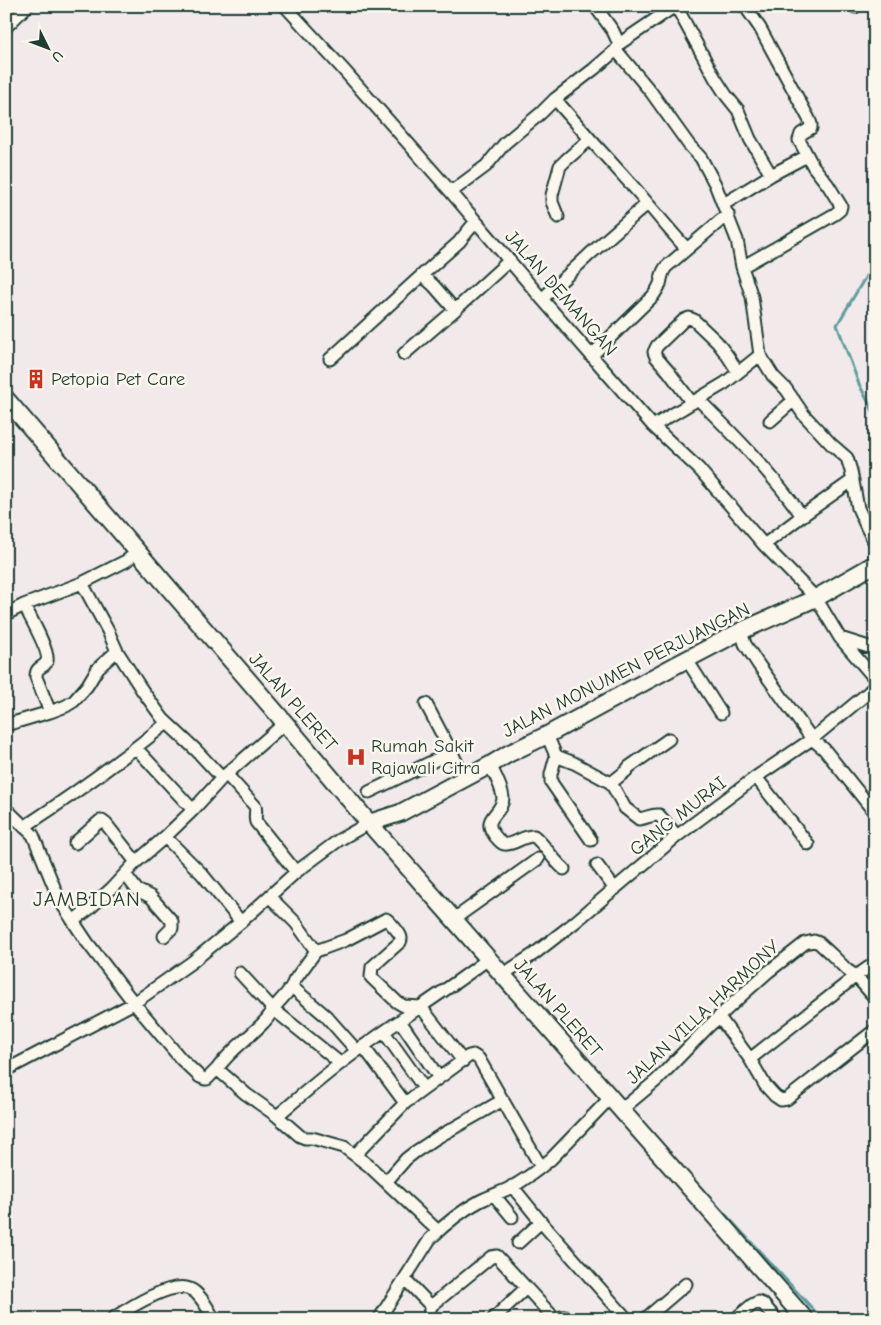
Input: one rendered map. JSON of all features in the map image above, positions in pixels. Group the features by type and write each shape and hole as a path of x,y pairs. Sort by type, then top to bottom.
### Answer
{"main road":[{"name":"JALAN PLERET","path":"6,399 369,823 805,1319"},
{"name":"JALAN MONUMEN PERJUANGAN","path":"369,823 400,812 741,631 816,598 875,564"}],"street":[{"name":"JALAN DEMANGAN","path":"285,6 452,192 653,426 699,469 764,545 816,598 835,635 875,679"},
{"path":"595,6 613,31 618,47 689,145 701,158 715,184 737,240 742,266 752,298 760,355 773,376 786,389 804,415 847,458 858,508 875,543"},
{"path":"452,192 486,166 506,143 555,99 594,69 618,47 676,6 715,78 738,110 750,139 771,175"},
{"path":"742,266 825,220 840,210 841,206 806,156 799,140 801,134 811,128 809,119 760,28 746,6"},
{"path":"6,27 20,9"},
{"path":"555,99 687,249"},
{"path":"558,216 552,202 552,195 560,166 590,139"},
{"path":"591,356 653,296 660,283 663,270 687,249 726,209 771,175 806,156"},
{"path":"542,299 647,204"},
{"path":"330,359 459,242 476,221"},
{"path":"404,354 510,260"},
{"path":"422,275 455,310"},
{"path":"738,372 716,342 694,320 689,318 684,320 657,346 654,352 656,357 695,401 728,430 760,464 802,516"},
{"path":"653,426 725,383 760,355"},
{"path":"770,421 794,400"},
{"path":"764,545 853,480"},
{"path":"6,614 24,605 82,583 126,561 137,552"},
{"path":"82,583 117,651 142,690 167,723 252,802 257,811 256,822 296,872"},
{"path":"24,605 41,639 47,658 45,664 38,669 36,677 50,712"},
{"path":"741,631 745,644 758,664 812,739 824,749 875,813"},
{"path":"835,635 875,648"},
{"path":"6,725 50,712 74,701 87,686 98,668 117,651"},
{"path":"687,660 720,713"},
{"name":"GANG MURAI","path":"502,975 534,954 677,836 756,777 812,739 875,685"},
{"path":"426,704 465,778"},
{"path":"24,827 136,748 167,723"},
{"path":"73,921 165,837 243,759 285,723"},
{"path":"547,735 556,756 551,774 551,782 591,840"},
{"path":"611,783 629,767 669,739"},
{"path":"136,748 193,810"},
{"path":"369,792 452,752"},
{"path":"556,756 574,763 611,783 625,808 630,813 639,819 653,814 659,815 677,836"},
{"path":"490,765 502,792 503,799 502,805 490,821 490,826 498,840 504,844 509,844 525,836 534,836 564,869"},
{"path":"756,777 808,844"},
{"path":"6,809 33,835 59,899 87,942 134,1003 182,1059 205,1079 270,1015 316,951 346,940 386,919 401,939 372,967 371,977 397,1002 404,1006 421,1007 463,1060"},
{"path":"75,843 102,821 136,862"},
{"path":"6,1070 134,1003 192,962 270,897 296,872 339,840 369,823"},
{"path":"165,837 202,874 241,922"},
{"path":"454,919 538,859"},
{"path":"597,865 615,889"},
{"path":"125,874 138,890 151,897 172,921 172,928 164,936"},
{"path":"270,897 296,923 316,951"},
{"name":"JALAN VILLA HARMONY","path":"621,1110 658,1080 719,1017 768,972 806,943 814,941 819,943 847,970 856,976 875,998"},
{"path":"277,1116 340,1063 488,959"},
{"path":"750,1059 875,963"},
{"path":"240,973 273,1009 340,1063"},
{"path":"292,986 360,1049 405,1103"},
{"path":"719,1017 750,1059 765,1085 781,1100 787,1099 875,1030"},
{"path":"400,1021 439,1078"},
{"path":"384,1032 424,1088"},
{"path":"355,1155 405,1103 463,1060 473,1055 479,1059 541,1167"},
{"path":"217,1069 300,1136 337,1144 355,1155 438,1231"},
{"path":"379,1319 430,1239 438,1231 464,1210 512,1186 541,1167 610,1098"},
{"path":"386,1182 406,1159 415,1152 503,1100"},
{"path":"512,1186 541,1222 627,1319"},
{"path":"494,1195 512,1217"},
{"path":"518,1243 541,1222"},
{"path":"430,1319 431,1306 494,1256 497,1256 555,1319 564,1316 570,1319"},
{"path":"405,1279 431,1306"},
{"path":"645,1319 686,1284"},
{"path":"112,1319 157,1294 178,1287 190,1289 197,1294 214,1319"},
{"path":"493,1319 526,1288"},
{"path":"734,1319 758,1302 763,1304 776,1319"}],"waterway":[{"path":"875,261 837,325 859,384 875,415"},
{"path":"113,511 184,593"},
{"path":"678,1163 822,1319"}],"place":[{"name":"Petopia Pet Care","path":"36,379"},
{"name":"Rumah Sakit Rajawali Citra","path":"356,757"}],"district":[{"name":"JAMBIDAN","path":"87,899"}]}
